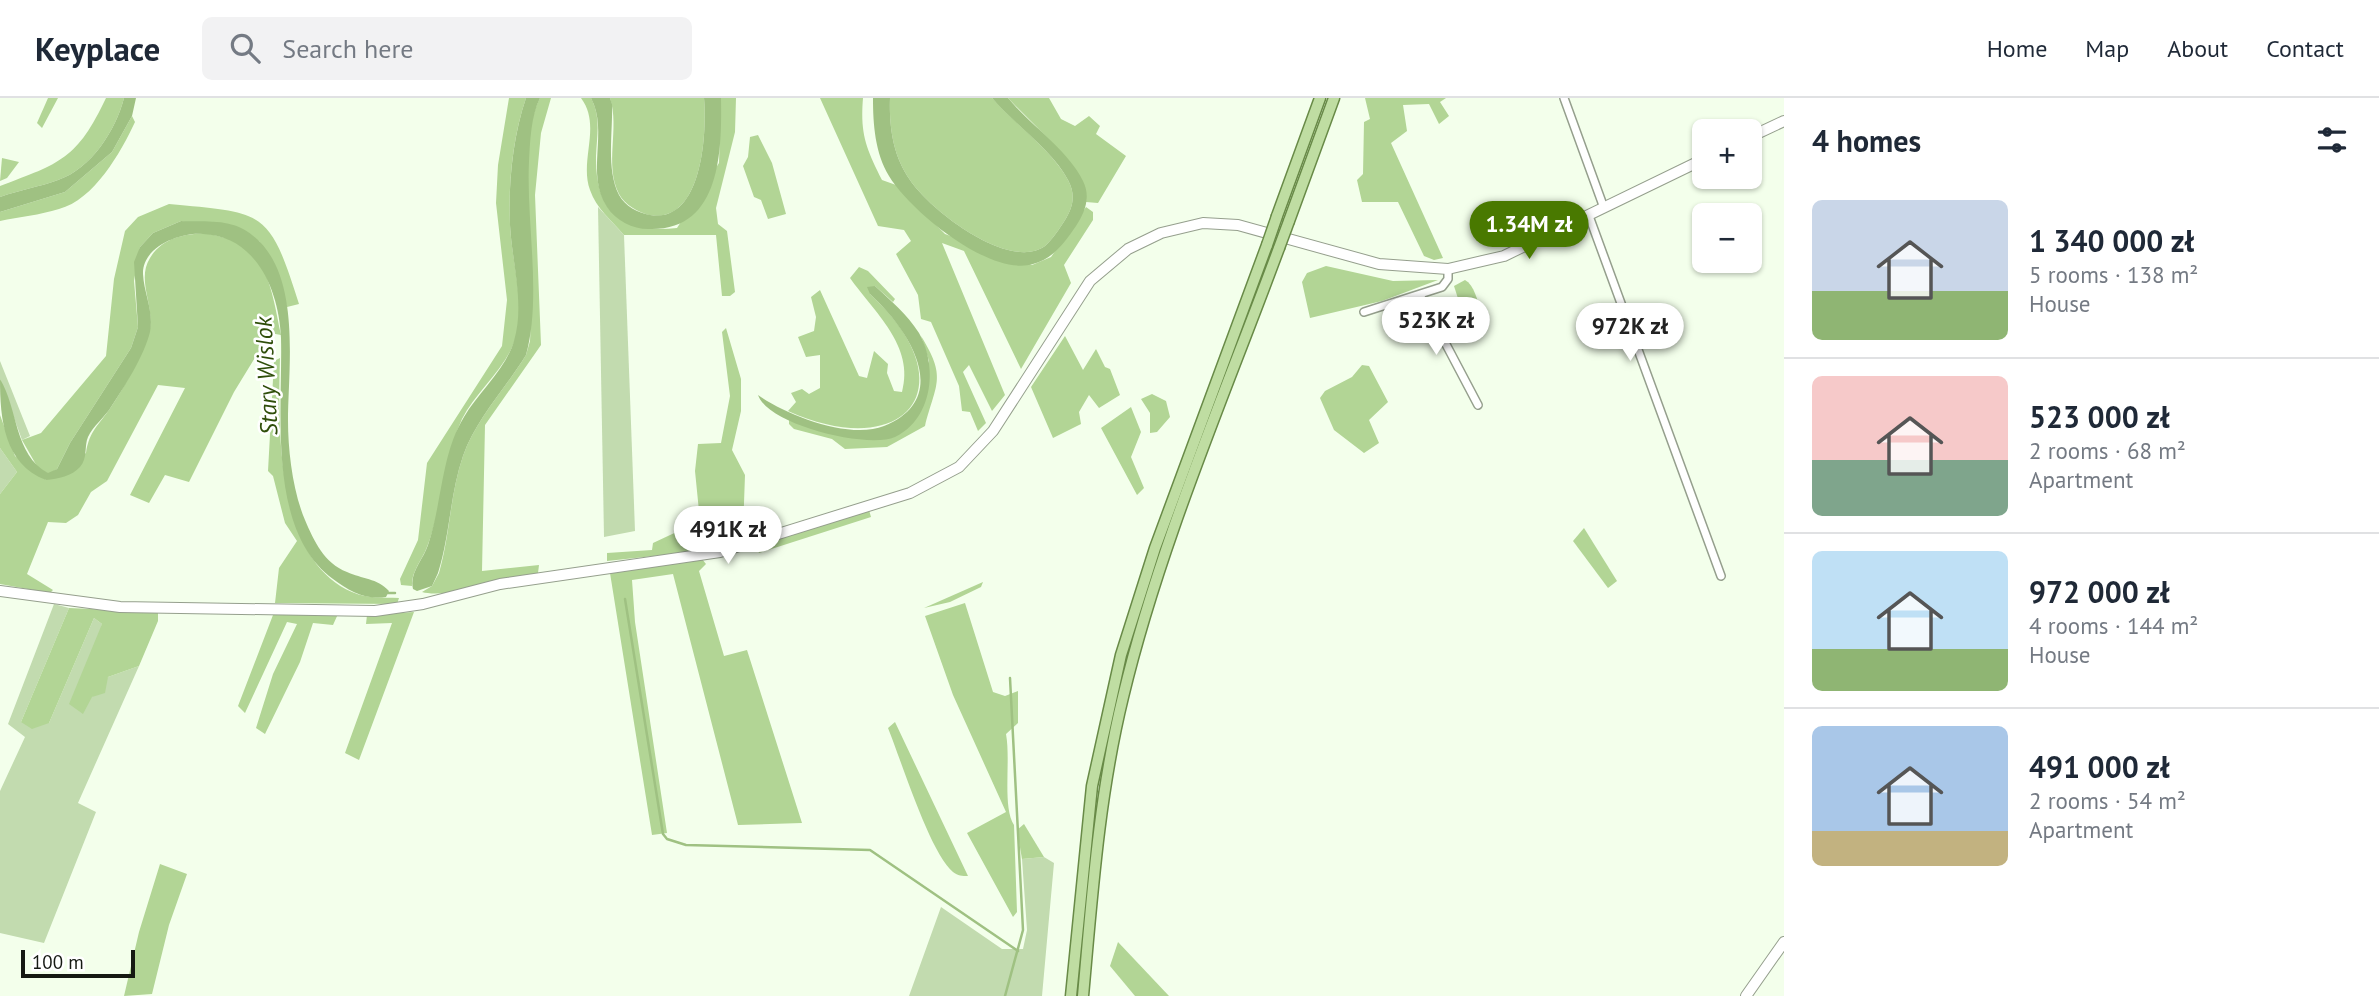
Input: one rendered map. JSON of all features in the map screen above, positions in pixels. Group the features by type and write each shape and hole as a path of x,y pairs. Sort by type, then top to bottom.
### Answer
{"main road":[{"path":"1071,996 1092,786 1121,654 1151,560 1320,98"},
{"path":"1083,996 1105,783 1133,657 1172,539 1334,98"}],"street":[{"path":"1564,98 1604,208"},
{"path":"1762,131 1784,121"},
{"path":"0,591 120,607 375,611 423,604 499,584 720,552 910,493 959,467 993,431 1090,281 1128,249 1161,233 1203,223 1238,225 1379,264 1448,269 1504,256 1692,165"},
{"path":"1589,215 1721,576"},
{"path":"1364,312 1443,287 1448,279 1448,269"},
{"path":"1420,295 1478,405"},
{"path":"1746,996 1784,942"}],"shaded area":[{"path":"48,98 58,98 42,128 37,123"},
{"path":"106,98 124,98 115,123 91,158 70,175 0,197 0,186 53,164 76,147"},
{"path":"124,98 136,98 132,116 112,152 65,192 0,212 0,197 70,175 91,158 115,123"},
{"path":"509,98 526,98 512,160 510,192 511,238 519,301 517,332 508,355 462,419 451,451 427,547 415,571 412,586 401,585 400,579 418,540 427,463 502,346 507,300 496,203 498,165"},
{"path":"526,98 540,98 533,121 529,153 533,284 531,333 526,355 483,416 469,442 459,470 438,573 432,586 417,591 413,589 413,577 433,529 446,463 456,431 505,361 514,341 518,298 510,225 510,193 512,160"},
{"path":"540,98 551,98 541,133 535,195 541,345 485,425 482,571 539,565 538,573 462,591 422,592 432,586 439,573 455,485 469,442 483,416 526,355 530,341 526,181 532,121"},
{"path":"581,98 591,98 596,112 597,176 600,192 607,205 615,216 627,223 658,229 677,228 719,163 721,98 736,98 735,132 716,208 718,224 727,231 735,292 730,296 722,296 716,235 624,235 600,208 587,179 590,120"},
{"path":"591,98 610,98 612,104 611,162 619,195 632,208 650,215 668,214 681,205 691,191 702,152 704,98 721,98 718,164 703,203 690,217 672,226 642,229 625,223 611,212 601,194 598,180 598,125"},
{"path":"610,98 704,98 704,132 698,173 681,206 667,214 649,215 641,212 628,205 619,194 613,171 614,122"},
{"path":"820,98 863,98 862,122 865,141 882,180 896,185 945,234 1032,265 1051,257 1086,207 1093,212 1093,220 1064,265 1071,283 1021,369 964,251 942,243 1005,395 992,411 969,365 963,372 986,423 978,431 970,412 962,411 959,386 931,322 921,319 918,295 896,254 911,241 904,230 878,226"},
{"path":"873,98 890,98 891,130 904,171 934,206 971,234 991,244 1011,251 1030,252 1045,246 1065,220 1070,210 1072,191 1068,180 1053,159 992,98 1008,98 1059,148 1083,181 1087,193 1086,204 1076,226 1052,254 1033,264 1015,265 995,261 953,238 914,206 889,176 878,148"},
{"path":"890,98 992,98 1053,158 1070,185 1073,196 1070,210 1050,241 1030,252 1011,251 971,234 934,206 904,171 891,130"},
{"path":"1008,98 1049,98 1061,119 1075,126 1089,116 1100,126 1096,134 1126,156 1098,203 1086,202 1078,176 1068,162"},
{"path":"1365,98 1446,98 1440,102 1449,116 1439,124 1429,104 1403,105 1407,131 1391,143 1443,258 1434,260 1424,256 1398,202 1362,202 1357,180 1363,174 1364,122 1370,119"},
{"path":"132,116 135,122 122,147 105,173 84,196 59,209 0,221 0,212 65,192 112,152"},
{"path":"758,135 772,163 786,214 768,219 761,200 754,197 743,166 748,157 750,137"},
{"path":"2,158 19,162 7,178 0,181"},
{"path":"169,204 226,210 259,222 270,233 280,250 299,304 287,307 274,264 259,241 181,221 153,233 140,247 134,281 138,327 131,348 70,443 57,469 49,474 38,468 22,440 41,433 106,356 114,279 125,231 138,217"},
{"path":"598,207 624,235 635,531 604,537"},
{"path":"181,221 221,222 243,229 262,245 276,265 288,316 289,445 294,484 301,509 312,536 326,557 339,568 384,587 389,591 386,597 358,594 333,579 312,557 297,531 288,500 283,467 281,338 275,302 261,269 250,255 237,244 221,237 194,234 175,238 156,249 144,264 143,274 151,317 150,332 139,361 122,390 88,437 80,467 73,473 46,480 32,473 13,452 3,424 0,379 29,455 48,473 57,469 70,443 131,348 138,327 134,262 140,247 153,233"},
{"path":"206,233 238,242 257,259 269,283 281,335 270,333 234,392 189,482 165,475 149,503 130,495 185,388 158,385 107,481 91,492 78,515 66,523 48,522 27,574 53,590 50,593 0,584 0,494 17,472 0,448 0,415 15,456 46,480 86,453 92,434 126,382 148,336 150,316 145,277 150,258 161,246 174,238"},
{"path":"1326,266 1393,281 1438,280 1382,301 1310,318 1302,282 1307,273"},
{"path":"859,267 868,271 895,299 893,302 875,286 870,294 900,328 916,359 919,385 911,407 892,422 865,428 830,425 788,411 796,402 791,393 802,389 809,394 820,388 820,355 806,357 798,337 814,331 816,317 811,297 820,290 859,376 867,378 874,351 888,364 887,373 894,391 902,392 903,360 898,345 890,330 850,278"},
{"path":"1465,280 1473,289 1480,311 1474,316 1463,314 1454,286"},
{"path":"875,286 914,326 925,346 929,361 930,376 924,405 908,429 895,437 881,440 842,437 798,425 766,406 758,395 801,417 837,428 854,430 870,430 884,426 905,413 917,398 921,380 918,362 898,325 870,294 867,287"},
{"path":"726,328 741,379 741,411 732,450 745,475 743,531 763,527 764,534 682,553 607,561 607,553 652,550 653,543 700,521 695,471 698,444 721,443 730,396 722,332"},
{"path":"921,336 937,372 925,426 887,447 845,449 832,439 794,429 789,424 789,420 836,435 910,425 929,361"},
{"path":"1065,336 1083,370 1096,349 1105,367 1110,369 1120,395 1099,408 1089,395 1079,412 1081,424 1053,438 1031,387"},
{"path":"280,358 280,419 286,488 295,522 308,551 327,575 352,592 369,597 399,598 397,604 275,603 279,568 297,541 285,523 273,476 268,471 274,361"},
{"path":"0,361 30,436 22,440 0,379"},
{"path":"1362,365 1369,366 1388,402 1369,420 1379,443 1364,453 1334,430 1320,398 1325,391 1352,377"},
{"path":"1152,394 1166,401 1170,417 1157,432 1150,433 1150,413 1141,399"},
{"path":"1131,407 1141,432 1131,457 1144,488 1137,495 1101,428"},
{"path":"0,448 17,472 0,494"},
{"path":"869,510 871,517 759,553 756,546"},
{"path":"1584,528 1617,581 1608,588 1573,541"},
{"path":"702,559 706,564 699,571 724,656 747,650 802,823 738,825 673,574 632,580 635,622 667,833 652,835 610,573"},
{"path":"983,582 981,587 950,602 924,608"},
{"path":"965,603 993,692 1005,696 1018,691 1018,723 1006,734 1008,807 1014,825 1017,912 1013,917 967,833 1006,812 953,695 925,616"},
{"path":"54,604 69,608 21,722 49,723 94,618 102,624 92,697 108,677 139,666 78,803 96,812 44,943 0,933 0,791 25,737 8,724"},
{"path":"69,608 158,612 158,621 139,666 108,677 105,693 92,697 83,714 69,704 102,624 94,618 49,723 32,729 21,722"},
{"path":"414,612 359,760 345,753 392,623 366,624 367,615"},
{"path":"338,614 333,625 313,623 300,662 265,734 256,728 273,674 297,624 287,622 245,713 238,706 273,615"},
{"path":"895,722 968,876 953,872 935,846 888,728"},
{"path":"1024,824 1044,857 1022,859 1017,830"},
{"path":"1044,857 1054,863 1042,996 909,996 941,907 1002,949 1023,949 1027,930 1022,859"},
{"path":"160,864 187,874 169,925 152,994 124,996 139,932"},
{"path":"1118,942 1169,996 1135,996 1110,966"}],"waterway":[{"name":"Stary Wislok","path":"384,593 395,593"},
{"path":"625,599 663,834 667,839 686,845 870,850 1018,951"},
{"path":"1005,996 1023,930 1010,678"}]}
